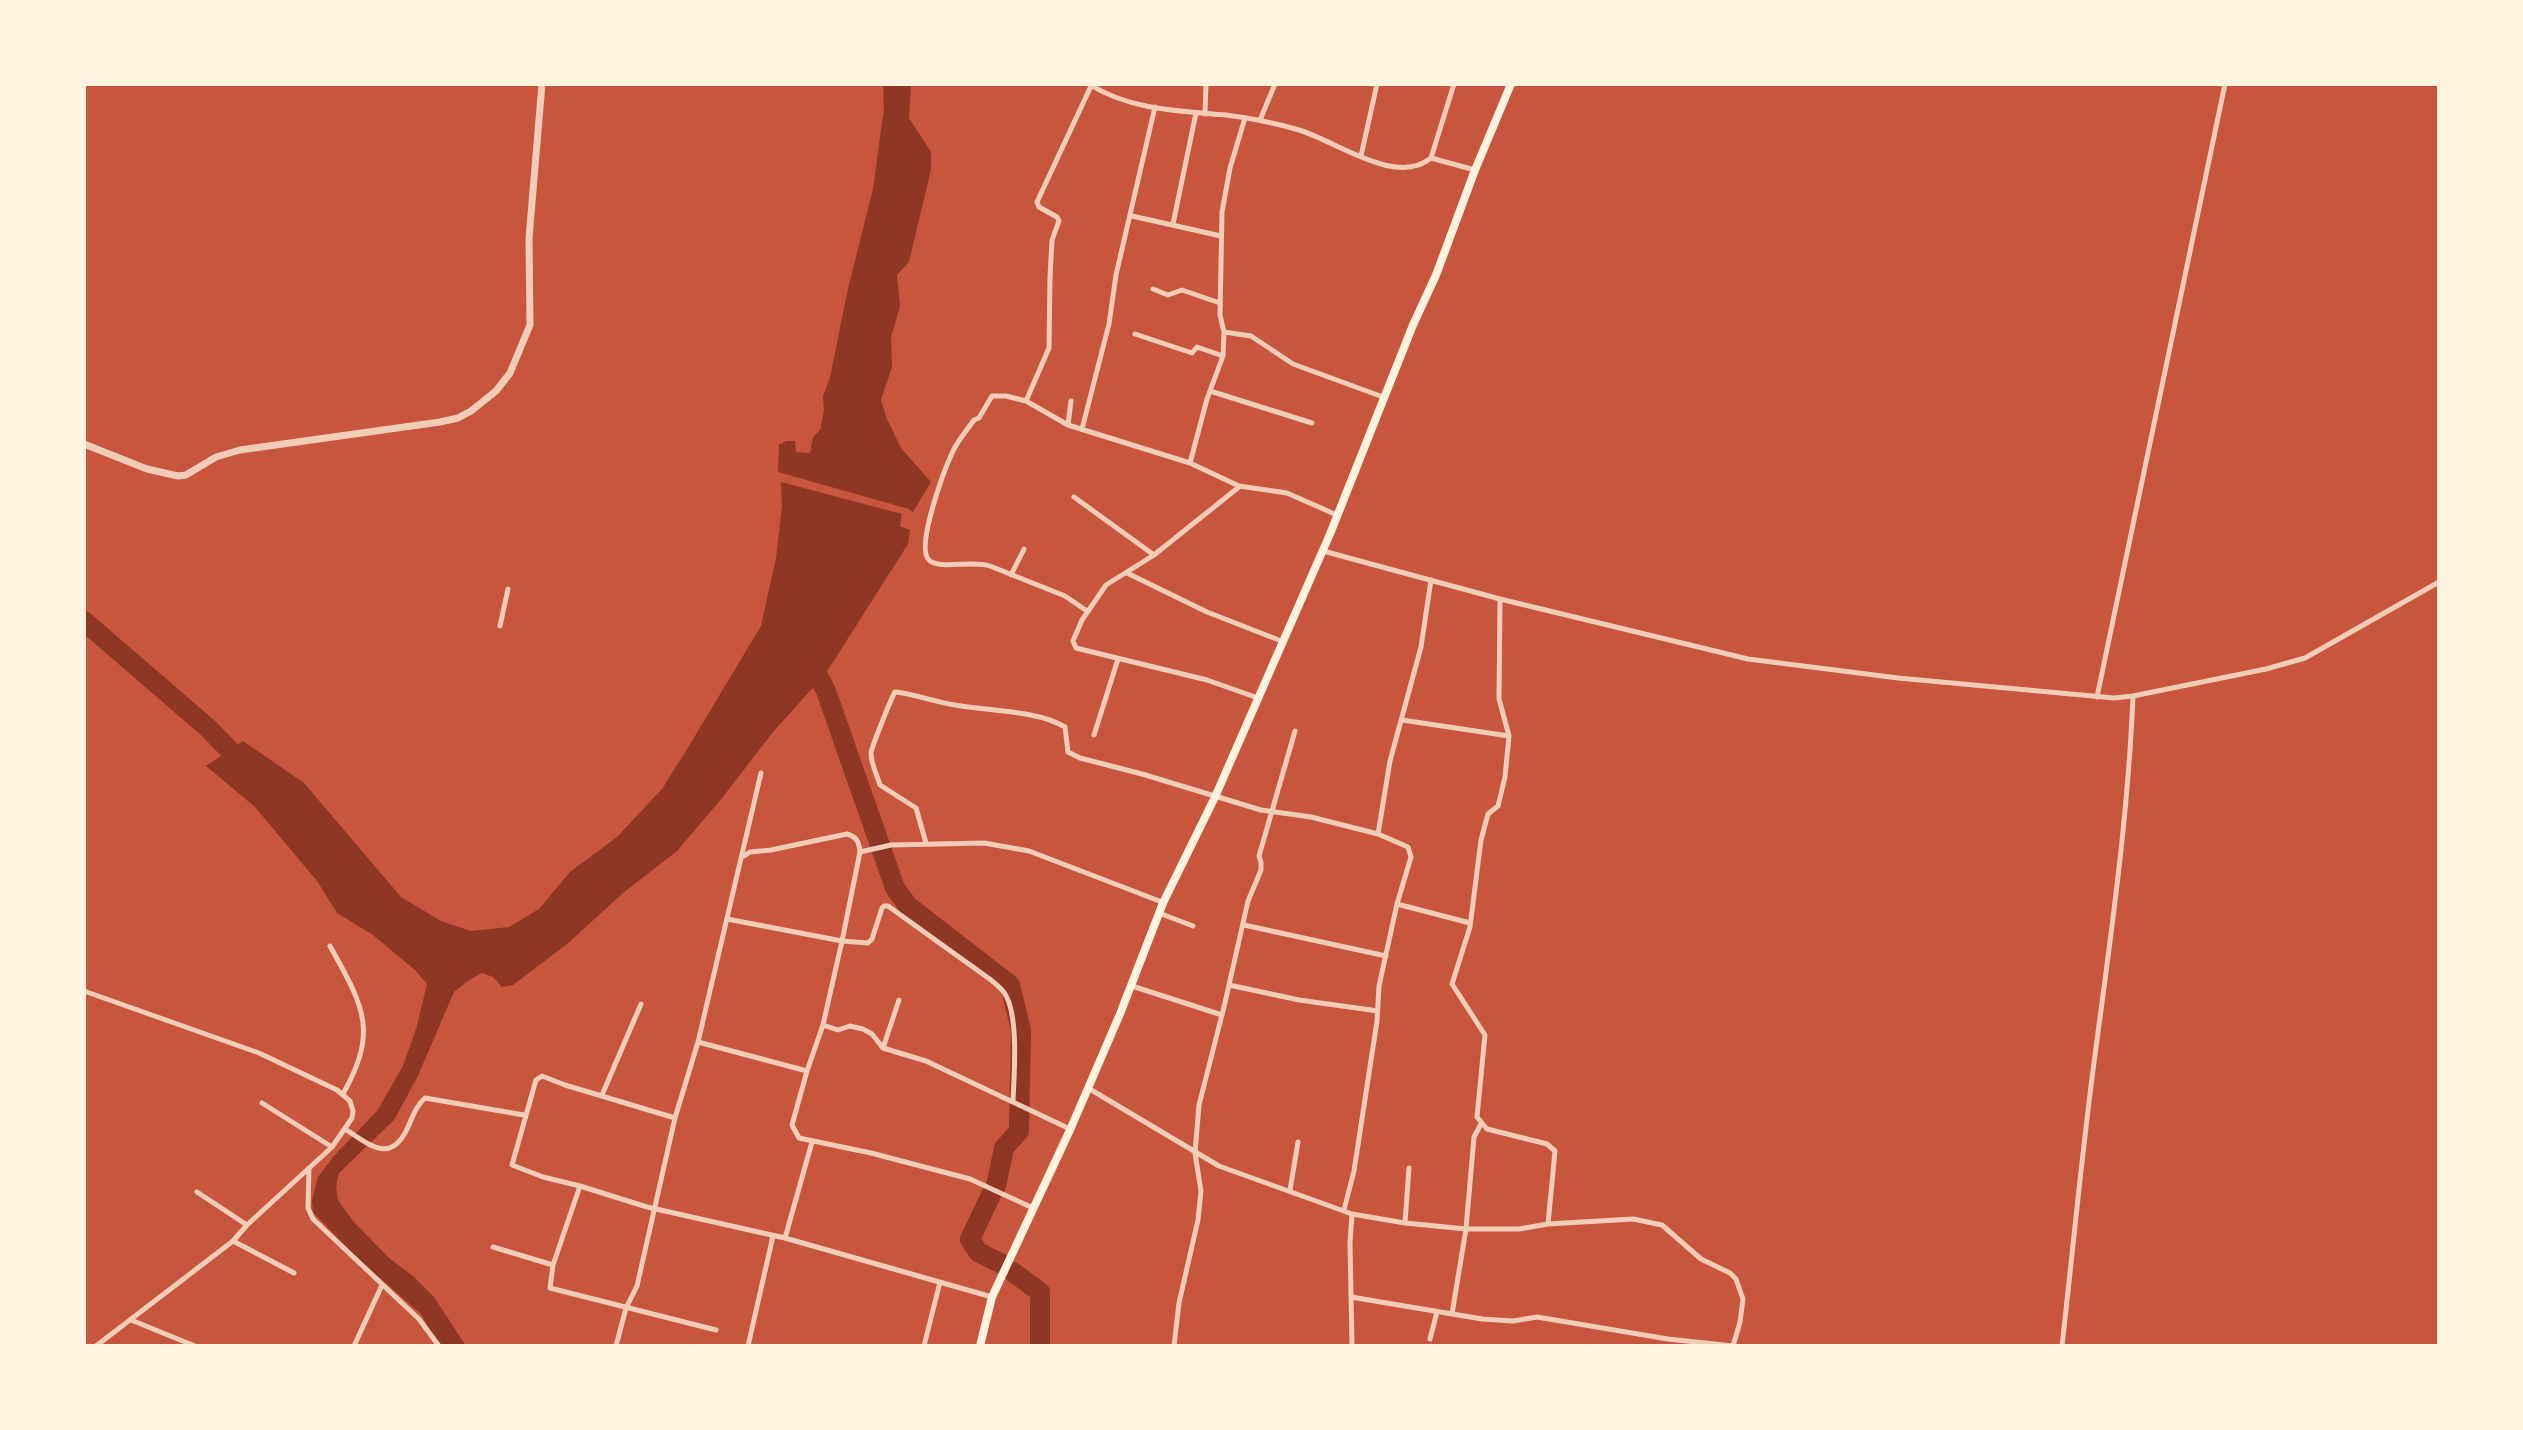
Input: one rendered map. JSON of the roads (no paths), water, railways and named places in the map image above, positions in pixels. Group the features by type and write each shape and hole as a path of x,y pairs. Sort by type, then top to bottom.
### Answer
{"main road":[{"path":"980,1346 992,1297 1070,1130 1163,903 1215,797 1323,551 1511,84"}],"street":[{"path":"84,444 147,469 178,476 186,475 216,457 240,450 440,422 458,418 481,404 510,373 530,325 529,238 542,84"},
{"path":"1205,114 1206,84"},
{"path":"1260,120 1275,84"},
{"path":"1361,156 1377,84"},
{"path":"1026,401 1049,348 1052,240 1059,221 1056,215 1042,209 1037,202 1090,85 1105,95 1155,107 1260,120 1305,132 1392,167 1408,169 1422,166 1431,158 1454,84"},
{"path":"2097,697 2225,84"},
{"path":"1082,429 1109,324 1116,275 1155,107"},
{"path":"1173,224 1196,113"},
{"path":"1190,463 1223,356 1221,236 1226,190 1245,118"},
{"path":"1431,158 1475,170"},
{"path":"1132,216 1221,236"},
{"path":"1153,289 1168,295 1182,290 1220,303"},
{"path":"1224,332 1251,336 1293,364 1384,398"},
{"path":"1135,334 1192,353 1197,347 1223,356"},
{"path":"1210,391 1312,423"},
{"path":"1087,611 1065,596 979,563 950,566 930,562 926,556 925,532 954,450 992,396 1026,401 1068,425 1190,463 1239,486 1287,493 1337,515"},
{"path":"1068,425 1071,401"},
{"path":"1239,486 1154,555 1106,585 1087,611 1073,641 1074,645 1118,659 1207,680 1258,698"},
{"path":"1074,497 1154,555"},
{"path":"1011,575 1024,549"},
{"path":"1323,551 1500,599 1748,659 1898,678 2097,697 2133,696 2305,658 2439,582"},
{"path":"1127,573 1207,612 1284,642"},
{"path":"1378,834 1390,761 1421,647 1431,580"},
{"path":"500,626 508,589"},
{"path":"1500,599 1499,699 1509,736 1505,777 1498,806 1488,814 1481,840 1470,923 1452,984 1485,1035 1477,1117 1481,1124 1487,1129 1552,1146 1555,1156 1548,1224"},
{"path":"1094,735 1118,659"},
{"path":"926,843 916,808 880,785 872,762 872,747 895,692 1058,724 1065,727 1068,752 1074,756 1272,812 1311,817 1378,834 1410,850 1411,857 1379,986 1354,1171 1344,1210"},
{"path":"2062,1346 2115,907 2130,767 2133,696"},
{"path":"1402,720 1509,736"},
{"path":"1174,1346 1179,1303 1198,1220 1201,1191 1195,1153 1199,1105 1248,901 1261,870 1259,856 1295,731"},
{"path":"616,1346 626,1308 637,1286 675,1118 698,1042 761,773"},
{"path":"741,860 750,852 839,834 854,836 860,852 823,1025 792,1125 799,1138 970,1179 1033,1208"},
{"path":"860,852 891,845 984,843 1029,851 1163,903"},
{"path":"1397,904 1470,923"},
{"path":"727,919 868,943 882,908 888,906 991,980 1004,993 1010,1006 1016,1103"},
{"path":"1159,913 1193,926"},
{"path":"1244,925 1386,956"},
{"path":"330,946 355,990 364,1027 362,1052 343,1094"},
{"path":"1229,985 1299,1000 1378,1011"},
{"path":"1131,986 1222,1015"},
{"path":"84,991 259,1053 343,1094 350,1101 353,1111 352,1118 332,1147 233,1241 96,1346"},
{"path":"883,1048 899,1000"},
{"path":"602,1095 641,1004"},
{"path":"823,1025 838,1030 850,1026 863,1029 872,1034 883,1048 926,1061 1070,1130"},
{"path":"698,1042 807,1071"},
{"path":"675,1118 542,1076 536,1080 524,1115 512,1165 655,1209 785,1238 992,1297"},
{"path":"1088,1088 1219,1166 1352,1214 1466,1229 1519,1229 1548,1224 1633,1219 1662,1225 1701,1259 1730,1273 1736,1279 1743,1299 1733,1346 1668,1339 1537,1317 1513,1321 1452,1314 1351,1297"},
{"path":"345,1129 379,1150 387,1149 399,1142 416,1108 425,1098 524,1115"},
{"path":"262,1103 332,1147"},
{"path":"1452,1314 1466,1229 1474,1137 1481,1124"},
{"path":"785,1238 812,1142"},
{"path":"1290,1190 1298,1142"},
{"path":"309,1167 308,1208 313,1219 419,1319 439,1346"},
{"path":"1405,1223 1409,1168"},
{"path":"580,1186 553,1265 549,1284 553,1290 716,1330"},
{"path":"197,1192 247,1225"},
{"path":"1352,1214 1352,1346"},
{"path":"748,1346 773,1236"},
{"path":"233,1241 294,1273"},
{"path":"493,1247 553,1265"},
{"path":"924,1346 940,1282"},
{"path":"354,1346 382,1285"},
{"path":"1430,1339 1437,1312"},
{"path":"130,1320 179,1343 195,1346"}],"waterway":[{"path":"84,621 208,728 247,768"},
{"path":"808,656 826,691 895,888 908,906 1010,985 1021,1030 1019,1131 1004,1148 996,1186"},
{"path":"992,1193 970,1239 978,1252 1000,1263"},
{"path":"1013,1272 1040,1292 1040,1346"}]}
